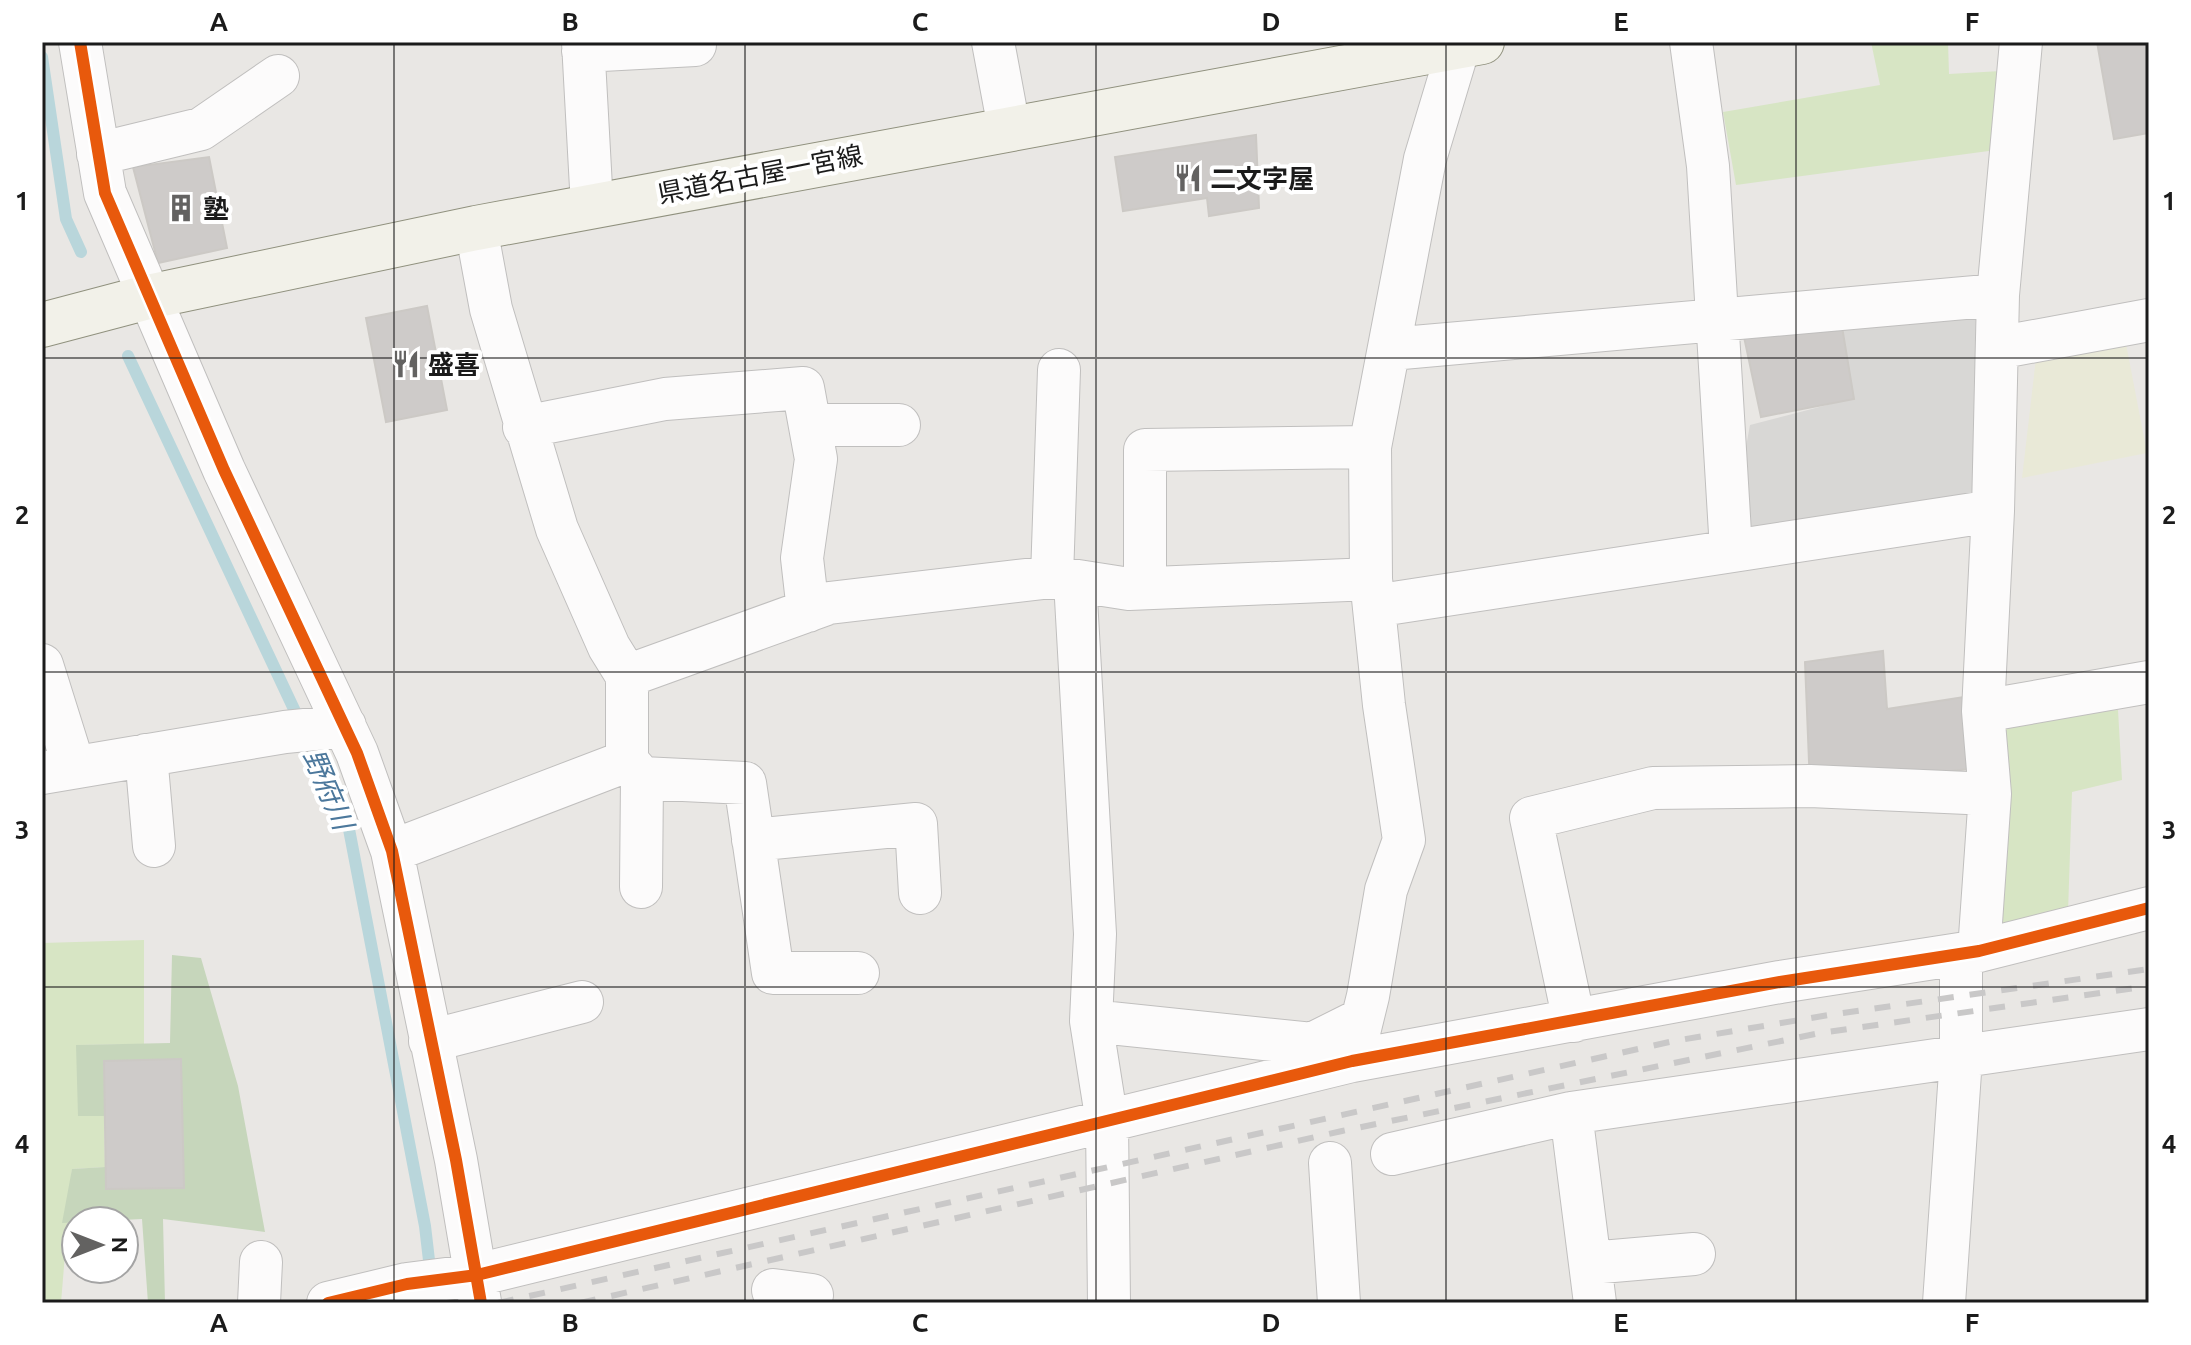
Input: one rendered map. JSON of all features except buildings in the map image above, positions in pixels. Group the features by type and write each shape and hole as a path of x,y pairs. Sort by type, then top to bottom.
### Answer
{"main road":[{"name":"県道名古屋一宮線","path":"42,325 148,297 476,228 1471,44"}],"street":[{"path":"80,42 105,193 392,851 408,917 474,1285"},
{"path":"993,42 1009,128"},
{"path":"1691,42 1708,166 1731,550"},
{"path":"1944,1303 1970,952 1990,794 1983,711 1993,511 1998,295 2021,42"},
{"path":"1352,1061 1386,890 1404,840 1384,705 1373,592 1370,447 1425,159 1471,44"},
{"path":"592,206 583,46 695,45"},
{"path":"98,154 201,129 278,76"},
{"path":"476,228 491,309 557,529 609,647 627,676 641,887"},
{"path":"1391,349 1998,295"},
{"path":"1997,348 2149,320"},
{"path":"1059,370 1063,579 1095,934 1091,1021 1107,1122 1109,1303"},
{"path":"524,427 665,399 803,388 816,459 802,558 808,611"},
{"path":"810,425 899,425"},
{"path":"1145,588 1145,450 1370,447"},
{"path":"627,676 829,603 1063,579 1145,588 1373,592 1731,550 1993,511"},
{"path":"42,665 58,770 285,732 338,727"},
{"path":"1983,711 2149,682"},
{"path":"146,755 154,846"},
{"path":"392,851 635,770 745,783 773,973 858,973"},
{"path":"1574,1021 1531,818 1653,788 1810,786 1990,794"},
{"path":"753,840 916,824 920,893"},
{"path":"328,1303 407,1284 474,1285 1352,1061 1970,952 2149,908"},
{"path":"430,1041 582,1002"},
{"path":"1091,1021 1312,1044 1362,1019"},
{"path":"1392,1154 1571,1113 2149,1029"},
{"path":"1571,1113 1593,1283 1694,1254"},
{"path":"1330,1163 1339,1303"}],"shaded area":[{"path":"1976,297 1973,494 1730,533 1750,425 1854,398 1839,309"}],"green space":[{"path":"1871,42 1948,42 1949,74 2018,70 2011,148 1736,185 1723,112 1880,85"},
{"path":"2126,344 2147,453 2022,478 2036,358"},
{"path":"2118,710 2122,780 2072,792 2068,912 1981,928 1984,721"},
{"path":"144,940 144,1044 77,1045 79,1116 104,1116 105,1167 72,1169 69,1205 60,1205 61,1303 42,1303 42,943"},
{"path":"172,955 201,958 238,1086 265,1232 163,1219 165,1303 148,1303 140,1205 65,1205 72,1169 105,1167 106,1189 184,1188 181,1059 104,1061 104,1116 78,1116 76,1045 170,1043"}],"waterway":[{"name":"野府川","path":"42,57 66,219 81,252"},
{"name":"野府川","path":"128,356 348,824 425,1226 434,1303"}],"railway":[{"path":"498,1303 1674,1041 1829,1015 2149,969"},
{"path":"580,1303 1342,1131 1820,1033 2149,986"}],"cycle path":[{"path":"80,42 105,193 224,470 357,753 392,851 456,1160 481,1303"},
{"path":"328,1303 407,1284 477,1275 1352,1061 1780,982 1979,951 2149,908"}],"place":[{"name":"二文字屋","path":"1188,178"},
{"name":"塾","path":"181,208"},
{"name":"盛喜","path":"406,364"}]}
